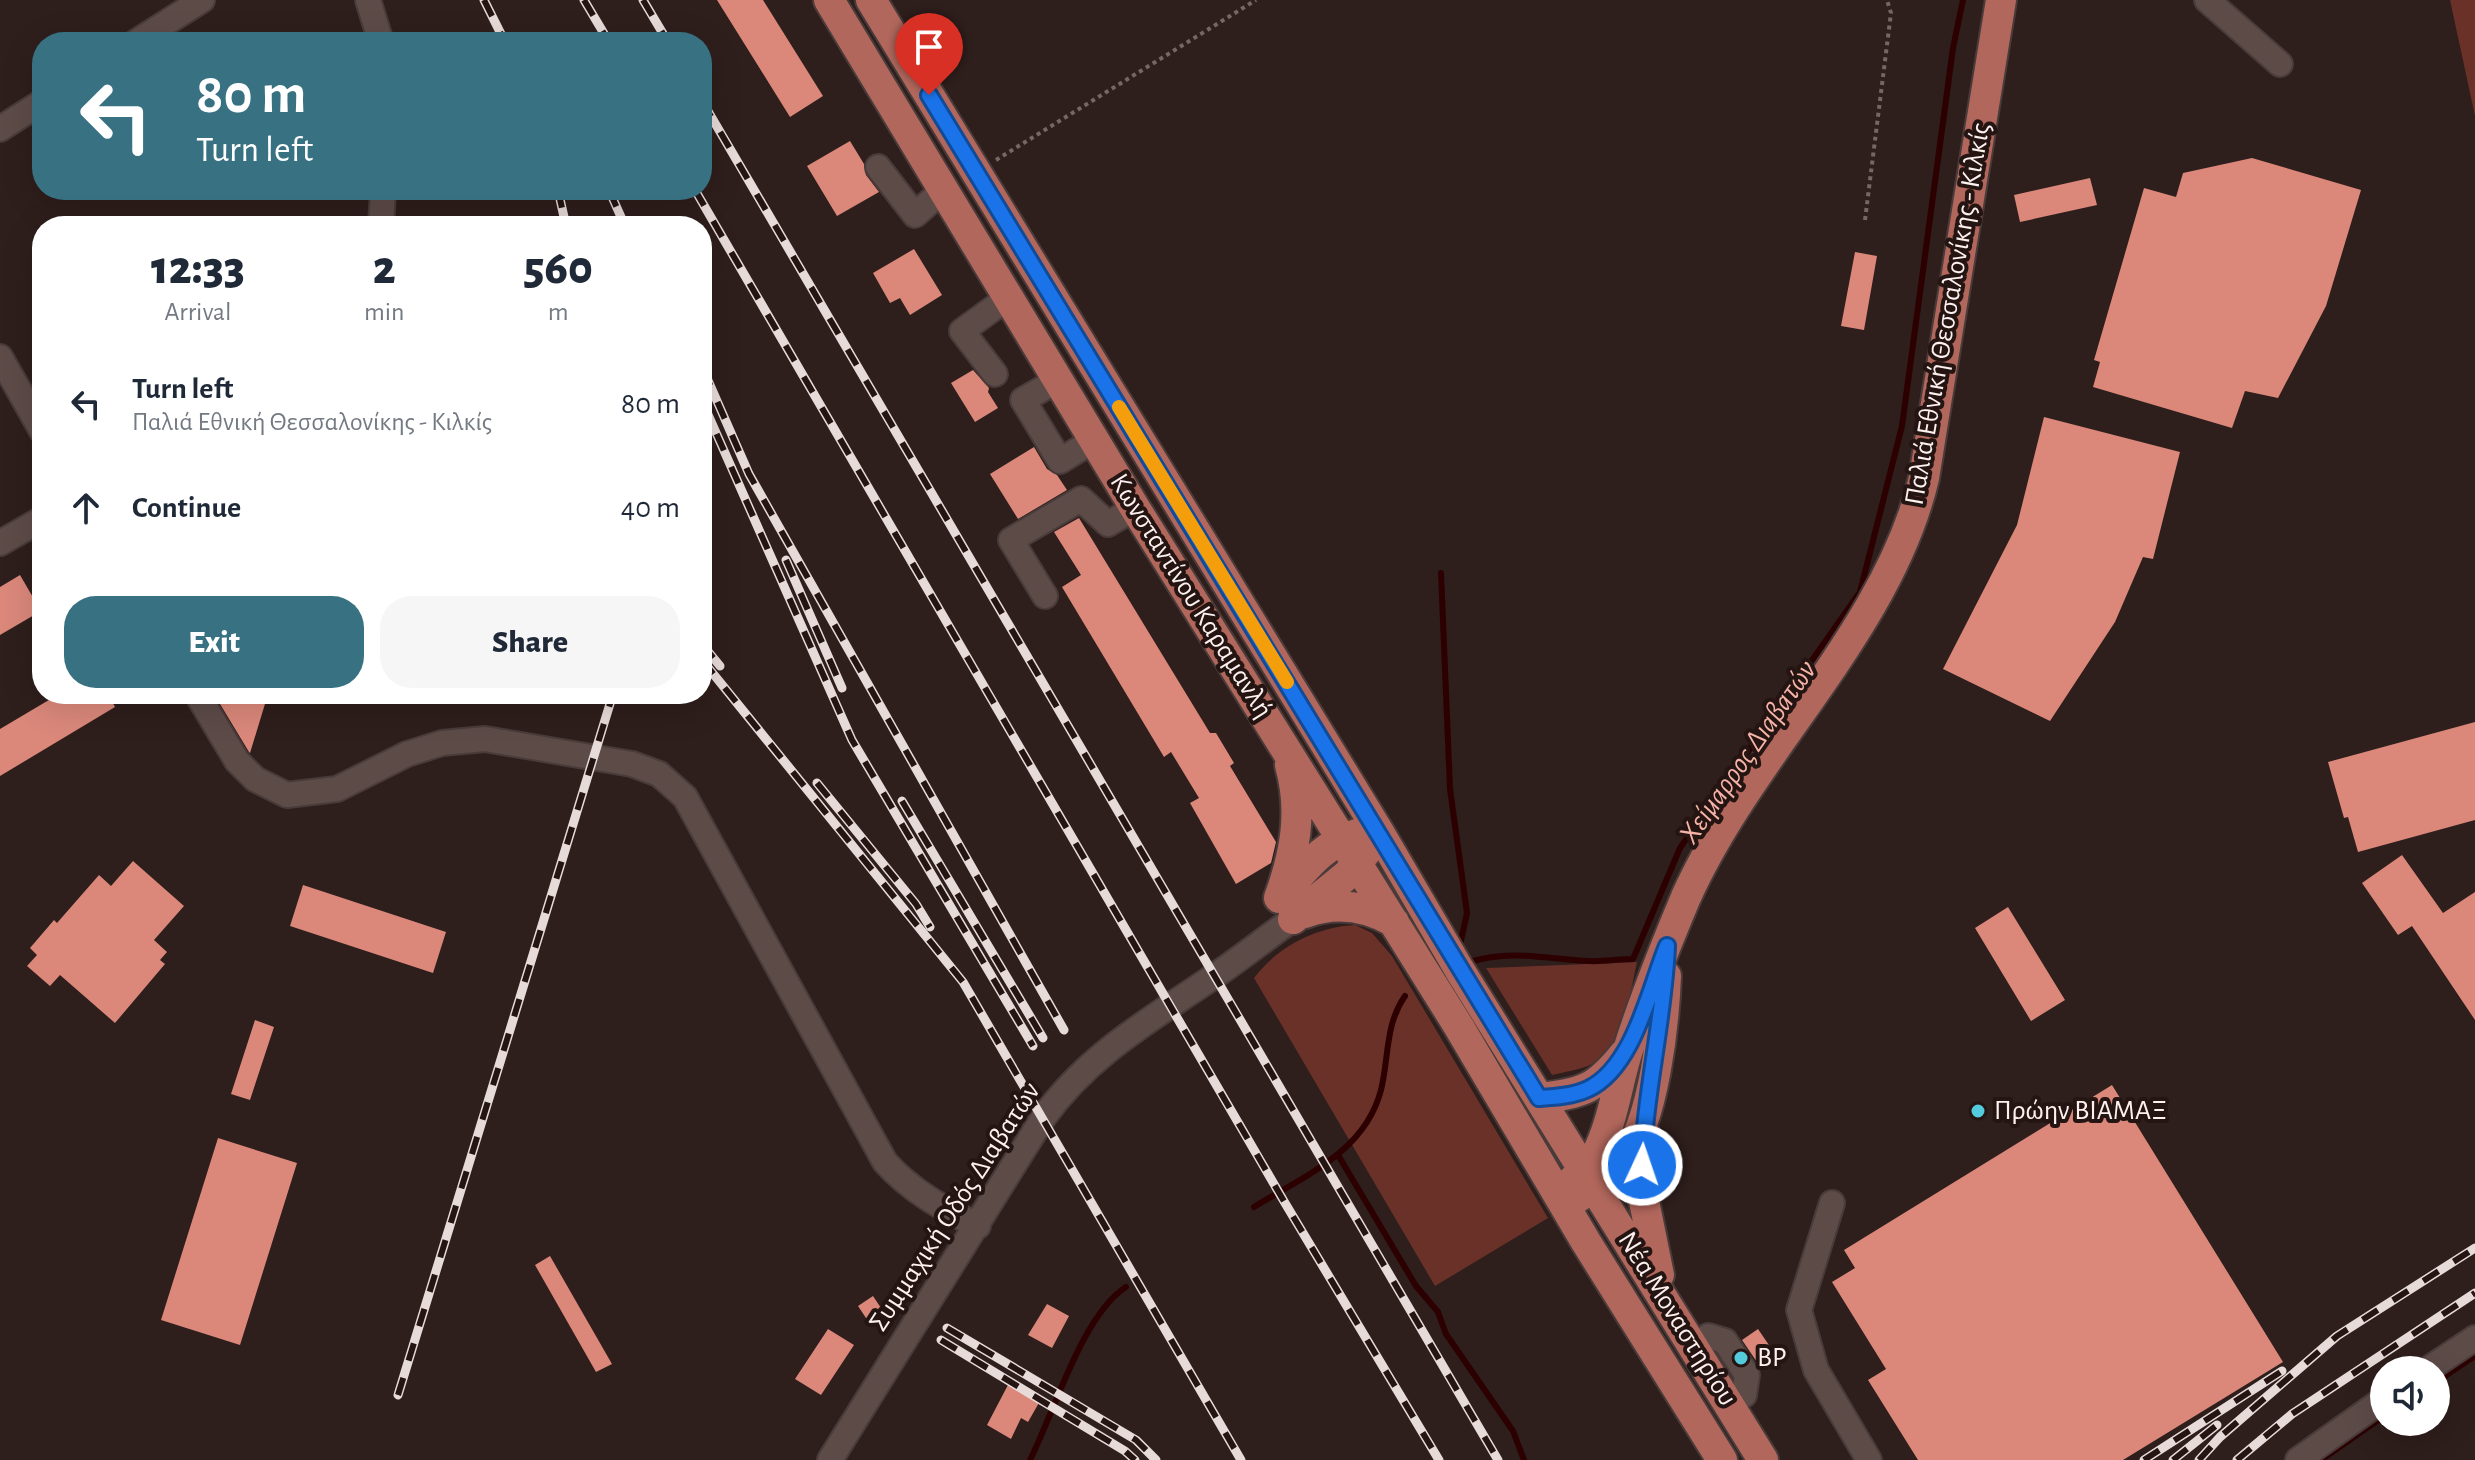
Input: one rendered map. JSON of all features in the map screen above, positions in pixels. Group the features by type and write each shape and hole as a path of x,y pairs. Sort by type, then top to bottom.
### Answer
{"main road":[{"name":"Κωνσταντίνου Καραμανλή","path":"829,0 1135,508 1350,850 1560,1198"},
{"name":"Κωνσταντίνου Καραμανλή","path":"871,0 1539,1098"},
{"name":"Παλιά Εθνική Θεσσαλονίκης - Κιλκίς","path":"1589,1180 1628,1049 1667,946 1705,860 1767,757 1872,603 1910,528 1924,478 2001,0"},
{"path":"1286,748 1293,775 1297,833 1286,909"},
{"path":"1286,909 1350,850 1379,832"},
{"path":"1286,909 1309,911 1344,906 1379,913 1394,922"},
{"name":"Παλιά Εθνική Θεσσαλονίκης - Κιλκίς","path":"1560,1198 1622,1163 1644,1126 1663,1009 1667,946"},
{"path":"1539,1098 1568,1095 1591,1088 1628,1049"},
{"name":"Νέα Μοναστηρίου","path":"1539,1098 1763,1460"},
{"path":"1644,1126 1644,1201 1654,1255 1669,1307"},
{"name":"Νέα Μοναστηρίου","path":"1560,1198 1722,1460"}],"street":[{"path":"152,32 202,0"},
{"path":"368,0 378,32"},
{"path":"2207,0 2280,64"},
{"path":"0,129 32,108"},
{"path":"878,167 915,215 943,190"},
{"path":"995,374 962,331 1009,297"},
{"path":"0,357 32,413"},
{"path":"1058,380 1023,400 1060,461 1094,440"},
{"path":"1045,596 1011,540 1081,499 1108,524 1135,508"},
{"path":"0,543 32,525"},
{"path":"203,704 237,761 255,779 287,795 337,789 407,754 442,743 485,739 632,764 659,774 685,797 885,1162 902,1181 930,1202 978,1226"},
{"name":"Συμμαχική Οδός Διαβατών","path":"830,1460 1043,1118 1078,1075 1135,1028 1239,958 1286,909"},
{"path":"1832,1203 1799,1310 1816,1370 1869,1460"},
{"path":"1708,1336 1725,1341 1747,1375 1744,1395"},
{"path":"2448,1356 2475,1338"},
{"path":"2298,1460 2370,1409"}],"path":[{"path":"972,166 1004,157 1256,0"},
{"path":"1865,220 1891,13 1887,0"}],"shaded area":[{"path":"2450,0 2475,0 2475,116"},
{"path":"1355,925 1372,933 1392,956 1548,1218 1435,1286 1254,978 1274,957 1298,941 1326,930"},
{"path":"1637,962 1628,1004 1610,1047 1590,1065 1552,1075 1486,968"}],"building":[{"path":"717,0 763,0 823,96 790,117"},
{"path":"850,141 864,164 866,175 879,192 837,216 807,166"},
{"path":"2252,158 2361,190 2326,306 2278,398 2245,391 2232,428 2093,387 2100,362 2094,360 2144,188 2176,197 2183,173"},
{"path":"2090,178 2097,205 2020,222 2014,195"},
{"path":"914,249 942,295 910,315 900,298 890,303 873,273"},
{"path":"1855,252 1877,256 1864,330 1841,326"},
{"path":"973,370 989,388 988,392 998,408 975,422 951,383"},
{"path":"2044,417 2180,452 2153,559 2143,557 2115,622 2050,721 1943,669 2017,525"},
{"path":"1034,447 1047,469 1057,475 1067,490 1018,519 990,474"},
{"path":"1079,518 1210,733 1216,733 1234,763 1230,766 1276,842 1271,863 1236,884 1190,803 1199,798 1171,752 1164,757 1062,587 1081,575 1054,532"},
{"path":"20,575 32,596 32,616 0,635 0,587"},
{"path":"42,704 113,704 115,707 0,776 0,729"},
{"path":"220,704 265,704 249,752"},
{"path":"2475,722 2475,820 2358,852 2348,817 2344,818 2328,762"},
{"path":"2402,855 2443,913 2475,892 2475,1020 2412,926 2398,935 2362,883"},
{"path":"133,861 184,906 154,940 167,952 160,960 165,964 115,1023 60,975 50,986 27,966 37,955 30,948 54,920 57,923 99,875 111,886"},
{"path":"303,885 446,932 433,973 290,926"},
{"path":"2008,907 2065,1000 2031,1021 1975,928"},
{"path":"255,1020 274,1027 250,1100 231,1094"},
{"path":"2112,1085 2283,1362 2123,1460 1918,1460 1868,1380 1886,1369 1832,1282 1855,1268 1844,1250"},
{"path":"218,1138 297,1163 240,1345 161,1320"},
{"path":"550,1256 612,1364 596,1372 535,1265"},
{"path":"873,1296 883,1311 868,1321 858,1306"},
{"path":"1047,1304 1069,1316 1052,1348 1028,1335"},
{"path":"828,1329 854,1345 821,1395 795,1379"},
{"path":"1758,1329 1773,1351 1757,1362 1742,1340"},
{"path":"1009,1383 1040,1401 1028,1422 1021,1418 1011,1439 987,1425"}],"waterway":[{"name":"Χείμαρρος Διαβατών","path":"1467,959 1469,962 1515,955 1594,961 1633,959 1680,848 1860,592 1902,426 1953,48 1963,0"},
{"name":"Χείμαρρος Διαβατών","path":"1441,573 1450,789 1467,913 1460,945 1463,949"},
{"name":"Χείμαρρος Διαβατών","path":"1254,1207 1312,1173 1347,1146 1361,1130 1373,1112 1381,1090 1394,1018 1405,996"},
{"path":"1338,1155 1416,1286 1438,1312 1446,1334 1513,1431 1524,1460"},
{"name":"Χείμαρρος Διαβατών","path":"1030,1460 1083,1342 1110,1301 1126,1287"},
{"path":"2450,1373 2475,1356"},
{"path":"2321,1460 2370,1426"}],"railway":[{"path":"484,0 500,32"},
{"path":"584,0 603,32"},
{"path":"643,0 662,32"},
{"path":"712,118 1498,1460"},
{"path":"560,200 564,216"},
{"path":"613,200 621,216"},
{"path":"701,200 710,216"},
{"path":"712,219 1285,1203 1439,1460"},
{"path":"712,390 749,474 1064,1030"},
{"path":"712,424 852,740 1033,1046"},
{"path":"786,560 842,688"},
{"path":"712,656 720,666"},
{"path":"712,672 963,982 1241,1460"},
{"path":"398,1395 610,704"},
{"path":"817,783 916,904 930,927"},
{"path":"902,801 1043,1038"},
{"path":"2199,1460 2220,1437 2337,1336 2475,1248"},
{"path":"2237,1460 2292,1414 2475,1293"},
{"path":"947,1328 1136,1440 1156,1460"},
{"path":"941,1340 1135,1460"},
{"path":"2144,1460 2282,1371"},
{"path":"2173,1460 2217,1425"}],"slow traffic":[{"path":"1119,407 1287,682"}],"place":[{"name":"Πρώην ΒΙΑΜΑΞ","path":"1978,1111"},
{"name":"BP","path":"1741,1358"}],"route":[{"path":"929,95 1539,1098 1586,1090 1600,1082 1611,1070 1628,1049 1667,946 1663,1009 1644,1126 1642,1165"}]}
